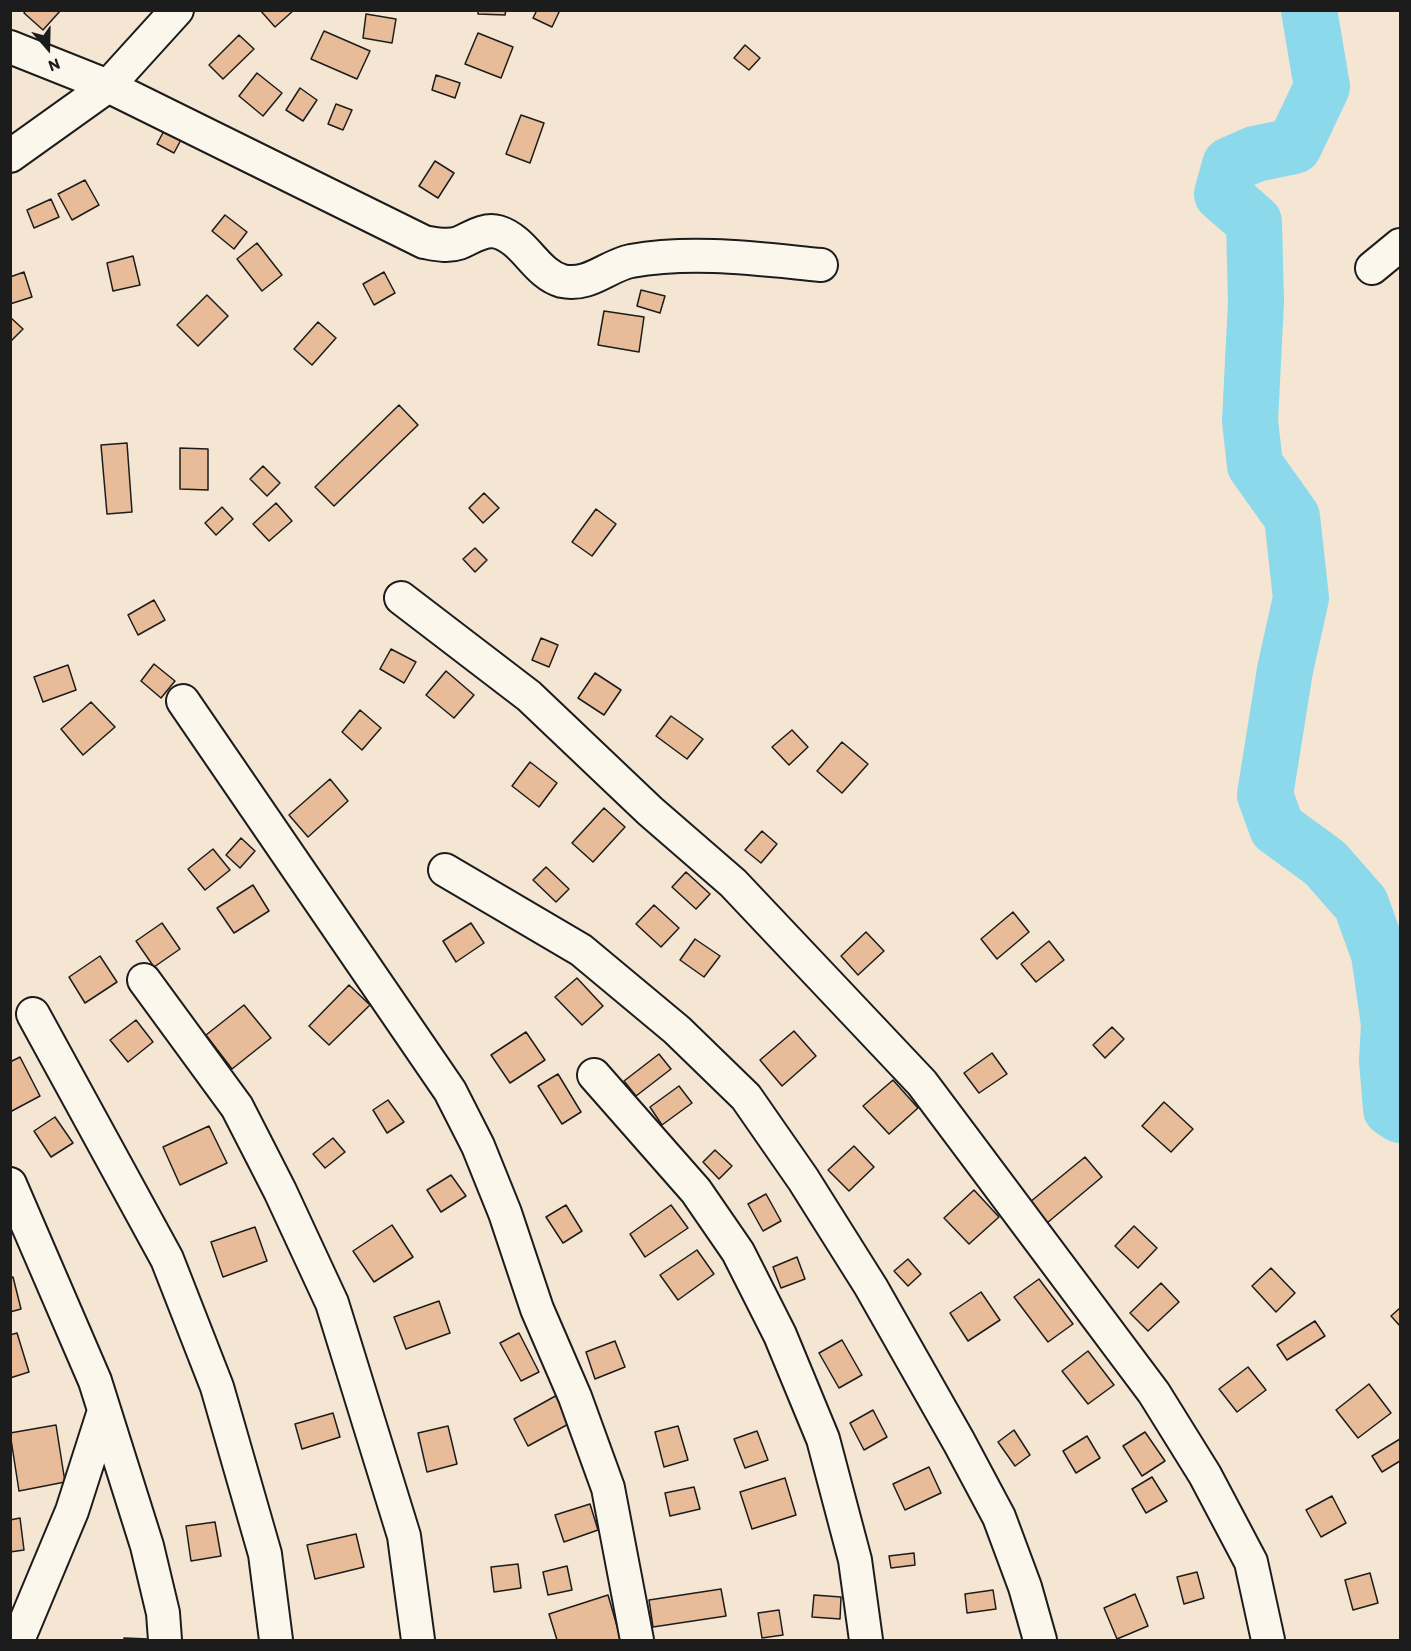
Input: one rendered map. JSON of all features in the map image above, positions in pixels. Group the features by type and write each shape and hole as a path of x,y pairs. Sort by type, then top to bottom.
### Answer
{"street":[{"path":"10,156 108,86 177,10"},
{"path":"10,47 108,86 424,242 444,246 459,243 477,234 495,231 514,238 549,273 562,280 583,281 628,262 680,255 821,265"},
{"path":"1372,268 1401,245"},
{"path":"401,598 529,696 650,811 733,883 922,1083 1154,1393 1206,1475 1251,1562 1268,1641"},
{"path":"183,701 450,1091 478,1146 505,1213 537,1309 575,1397 608,1488 637,1641"},
{"path":"445,870 581,950 677,1030 746,1097 803,1179 871,1287 959,1442 999,1517 1025,1587 1040,1641"},
{"path":"144,980 237,1107 280,1191 332,1303 404,1536 418,1641"},
{"path":"33,1014 167,1259 217,1387 265,1554 276,1641"},
{"path":"594,1075 696,1191 738,1252 780,1335 824,1439 855,1560 866,1641"},
{"path":"10,1184 95,1382 147,1546 163,1613 165,1641"},
{"path":"18,1641 72,1511 104,1411"}],"building":[{"path":"26,10 61,10 43,30 24,13"},
{"path":"260,10 294,10 275,27"},
{"path":"478,10 506,10 505,15 478,14"},
{"path":"537,10 560,10 552,27 533,18"},
{"path":"366,14 396,19 392,43 363,38"},
{"path":"324,31 370,51 357,79 311,59"},
{"path":"478,33 513,47 501,78 465,64"},
{"path":"239,35 254,49 223,79 209,65"},
{"path":"745,45 760,58 749,70 734,58"},
{"path":"257,73 282,93 263,116 239,96"},
{"path":"436,75 460,83 455,98 432,90"},
{"path":"300,88 317,100 303,121 286,110"},
{"path":"336,104 352,110 343,130 328,124"},
{"path":"521,115 544,123 530,163 506,154"},
{"path":"166,127 183,136 174,153 157,144"},
{"path":"435,161 454,173 438,198 419,186"},
{"path":"85,180 99,205 72,220 58,194"},
{"path":"51,199 59,217 34,228 27,210"},
{"path":"225,215 247,232 234,249 212,231"},
{"path":"257,243 282,275 262,291 237,259"},
{"path":"133,256 140,285 113,291 107,263"},
{"path":"24,272 32,297 10,304 10,277"},
{"path":"384,272 395,293 374,305 363,284"},
{"path":"641,290 665,296 660,313 637,306"},
{"path":"207,295 228,316 198,346 177,325"},
{"path":"604,311 644,317 639,352 598,345"},
{"path":"10,317 23,329 10,342"},
{"path":"318,322 336,338 312,365 294,349"},
{"path":"399,405 418,425 334,506 315,487"},
{"path":"127,443 132,512 107,514 101,445"},
{"path":"180,448 208,449 208,490 180,489"},
{"path":"263,466 280,483 267,496 250,479"},
{"path":"484,493 499,508 483,523 469,508"},
{"path":"276,503 292,521 269,541 253,524"},
{"path":"222,507 233,519 216,535 205,523"},
{"path":"596,509 616,524 592,556 572,542"},
{"path":"475,548 487,560 475,572 463,559"},
{"path":"154,600 165,620 138,635 128,615"},
{"path":"541,638 558,645 549,667 532,660"},
{"path":"391,649 416,662 404,683 380,669"},
{"path":"154,664 175,681 161,698 141,681"},
{"path":"68,665 76,690 43,702 34,677"},
{"path":"446,671 474,695 454,718 426,695"},
{"path":"595,673 621,690 604,715 578,698"},
{"path":"91,702 115,727 83,755 61,729"},
{"path":"360,710 381,728 362,750 342,732"},
{"path":"671,716 703,739 687,759 656,736"},
{"path":"792,730 808,747 789,765 772,747"},
{"path":"842,742 868,764 842,793 817,771"},
{"path":"530,762 557,783 539,807 512,786"},
{"path":"330,779 348,801 308,837 289,815"},
{"path":"604,808 625,827 593,862 572,843"},
{"path":"762,831 777,844 761,863 745,850"},
{"path":"241,838 255,851 240,868 226,855"},
{"path":"213,849 230,870 205,890 188,869"},
{"path":"546,867 569,889 556,902 533,880"},
{"path":"686,872 710,894 696,909 672,887"},
{"path":"253,885 269,911 234,933 217,908"},
{"path":"654,905 679,928 661,947 636,924"},
{"path":"1013,912 1029,932 997,959 981,939"},
{"path":"162,923 180,949 154,967 136,941"},
{"path":"471,923 484,943 456,962 443,941"},
{"path":"866,932 884,951 858,975 841,956"},
{"path":"695,939 720,956 704,977 680,960"},
{"path":"1049,941 1064,960 1036,982 1021,964"},
{"path":"100,956 117,982 85,1003 69,977"},
{"path":"577,978 603,1006 582,1025 555,997"},
{"path":"349,985 370,1005 329,1045 309,1026"},
{"path":"244,1005 271,1038 232,1069 206,1035"},
{"path":"136,1020 153,1042 128,1062 110,1040"},
{"path":"1112,1027 1124,1039 1105,1058 1093,1045"},
{"path":"794,1031 816,1056 782,1086 760,1060"},
{"path":"526,1032 545,1060 510,1083 491,1055"},
{"path":"992,1053 1007,1074 979,1093 964,1073"},
{"path":"659,1054 671,1069 636,1096 624,1081"},
{"path":"20,1057 40,1096 10,1112 10,1062"},
{"path":"558,1074 581,1112 562,1124 538,1086"},
{"path":"893,1080 918,1108 889,1134 863,1106"},
{"path":"679,1086 692,1103 662,1125 650,1107"},
{"path":"388,1100 404,1122 387,1133 373,1110"},
{"path":"1164,1102 1193,1129 1171,1152 1142,1126"},
{"path":"55,1117 73,1143 51,1157 34,1131"},
{"path":"209,1126 227,1163 180,1185 163,1147"},
{"path":"333,1138 345,1152 325,1168 313,1154"},
{"path":"854,1146 874,1167 849,1191 828,1170"},
{"path":"715,1150 732,1166 719,1179 703,1162"},
{"path":"1085,1157 1102,1177 1047,1223 1030,1202"},
{"path":"451,1175 466,1196 441,1212 427,1190"},
{"path":"974,1190 999,1217 969,1244 944,1218"},
{"path":"766,1194 781,1221 763,1231 748,1204"},
{"path":"566,1205 582,1231 563,1243 546,1217"},
{"path":"671,1205 688,1228 645,1257 630,1234"},
{"path":"392,1225 413,1257 374,1282 353,1251"},
{"path":"1134,1226 1157,1248 1138,1268 1115,1246"},
{"path":"255,1227 267,1261 223,1277 211,1242"},
{"path":"697,1250 714,1274 678,1300 660,1275"},
{"path":"797,1257 805,1279 781,1288 773,1267"},
{"path":"908,1259 921,1274 908,1286 894,1271"},
{"path":"1271,1268 1295,1293 1276,1312 1252,1286"},
{"path":"13,1277 21,1309 10,1312 10,1278"},
{"path":"1039,1279 1073,1324 1048,1342 1014,1297"},
{"path":"1161,1283 1179,1302 1148,1331 1130,1313"},
{"path":"981,1292 1000,1320 968,1341 950,1313"},
{"path":"439,1301 450,1333 406,1349 394,1317"},
{"path":"1400,1308 1400,1326 1391,1316"},
{"path":"1315,1321 1325,1336 1287,1360 1277,1345"},
{"path":"17,1333 29,1372 10,1378 10,1335"},
{"path":"519,1333 539,1372 521,1381 500,1343"},
{"path":"842,1340 862,1375 839,1388 819,1353"},
{"path":"615,1341 625,1367 595,1379 586,1352"},
{"path":"1088,1351 1114,1385 1088,1404 1062,1371"},
{"path":"1248,1367 1266,1390 1237,1412 1219,1389"},
{"path":"1369,1384 1391,1413 1358,1438 1336,1410"},
{"path":"559,1394 574,1421 528,1446 514,1419"},
{"path":"873,1410 887,1437 864,1450 850,1423"},
{"path":"333,1413 340,1437 302,1449 295,1424"},
{"path":"56,1425 65,1482 19,1491 10,1433"},
{"path":"448,1426 457,1464 427,1472 418,1433"},
{"path":"678,1426 688,1460 664,1467 655,1432"},
{"path":"1014,1430 1030,1455 1015,1466 998,1442"},
{"path":"757,1431 768,1460 745,1468 734,1439"},
{"path":"1145,1432 1165,1461 1142,1476 1123,1446"},
{"path":"1087,1436 1100,1458 1076,1473 1063,1451"},
{"path":"1400,1439 1400,1461 1382,1472 1372,1456"},
{"path":"929,1467 941,1493 905,1510 893,1484"},
{"path":"1152,1477 1167,1501 1146,1513 1132,1489"},
{"path":"785,1478 796,1515 752,1529 740,1492"},
{"path":"694,1487 700,1509 670,1516 665,1493"},
{"path":"1332,1496 1346,1523 1321,1537 1306,1510"},
{"path":"590,1504 598,1530 564,1542 555,1515"},
{"path":"20,1518 24,1550 10,1552 10,1520"},
{"path":"215,1522 221,1556 191,1561 186,1526"},
{"path":"356,1534 364,1567 315,1579 307,1545"},
{"path":"914,1553 915,1565 891,1568 889,1556"},
{"path":"518,1564 521,1588 494,1592 491,1567"},
{"path":"567,1566 572,1590 548,1595 543,1572"},
{"path":"1197,1572 1204,1598 1184,1604 1177,1577"},
{"path":"1370,1573 1378,1603 1353,1610 1345,1580"},
{"path":"721,1589 726,1616 653,1627 649,1600"},
{"path":"993,1590 996,1609 967,1613 965,1594"},
{"path":"1135,1594 1148,1626 1117,1639 1104,1608"},
{"path":"608,1595 621,1640 557,1640 549,1614"},
{"path":"814,1595 841,1597 840,1619 812,1617"},
{"path":"779,1610 783,1635 762,1638 758,1613"},
{"path":"124,1638 149,1639 149,1640 124,1640"}],"waterway":[{"path":"1309,10 1322,87 1294,146 1255,154 1230,165 1222,194 1254,222 1256,302 1250,421 1255,465 1292,517 1301,598 1285,670 1265,795 1277,828 1325,863 1361,904 1379,954 1389,1024 1387,1061 1391,1109 1400,1115"}]}
